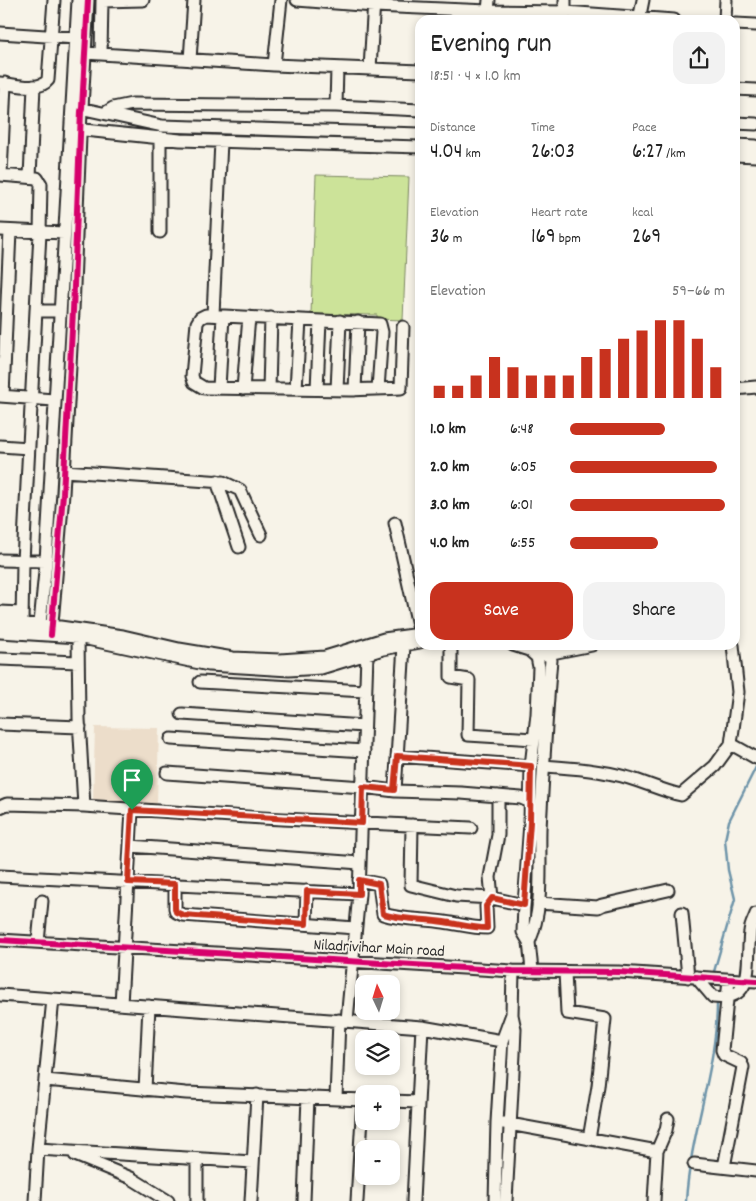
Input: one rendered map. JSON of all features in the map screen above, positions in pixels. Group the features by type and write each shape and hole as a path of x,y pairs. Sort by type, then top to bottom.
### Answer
{"street":[{"path":"22,618 22,561 40,233 40,184 37,178 0,175 3,83 41,86 48,80 54,0"},
{"path":"77,107 76,38 78,0"},
{"path":"39,629 46,561 62,258 77,107 85,53 88,0"},
{"path":"101,54 102,1 143,0"},
{"path":"190,60 194,0"},
{"path":"274,65 282,0"},
{"path":"297,0 488,5 597,15"},
{"path":"565,0 565,12"},
{"path":"640,15 643,0"},
{"path":"724,15 726,0"},
{"path":"370,68 374,3"},
{"path":"740,24 756,25"},
{"path":"0,33 76,38"},
{"path":"85,53 274,65 415,71"},
{"path":"336,106 337,68"},
{"path":"30,177 34,86"},
{"path":"740,89 756,90"},
{"path":"105,113 112,108 132,104 336,106 415,110"},
{"path":"77,107 162,126 415,134"},
{"path":"740,123 756,124"},
{"path":"75,129 221,141 415,147"},
{"path":"52,630 64,472 75,259 75,129"},
{"path":"160,137 160,232"},
{"path":"219,388 218,316 221,141"},
{"path":"740,145 756,146"},
{"path":"740,155 756,156"},
{"path":"54,400 2,396 5,231 64,234"},
{"path":"62,258 75,259"},
{"path":"36,311 59,311"},
{"path":"378,389 382,327 376,322 206,315 200,318 197,323 192,376 194,382 204,388 243,389 355,390 378,389 401,388 403,327"},
{"path":"243,389 249,317"},
{"path":"270,389 271,318"},
{"path":"296,389 300,320"},
{"path":"317,389 320,321"},
{"path":"337,390 340,321"},
{"path":"355,390 358,322"},
{"path":"740,389 756,388"},
{"path":"0,446 29,448"},
{"path":"64,472 224,482 240,490 261,535"},
{"path":"218,481 239,547"},
{"path":"395,523 415,612"},
{"path":"0,560 46,561"},
{"path":"0,612 22,618 39,629"},
{"path":"0,622 22,618"},
{"path":"0,632 39,629 123,636 179,649 232,658 280,660 325,657 384,639 415,635"},
{"path":"52,630 209,665 258,669 321,668 366,654 415,643"},
{"path":"78,637 84,806"},
{"path":"394,790 404,645"},
{"path":"451,650 451,677 469,680 468,736 534,739"},
{"path":"529,650 537,657 539,667 531,766 530,822 523,932 529,942 532,970"},
{"path":"537,657 545,650"},
{"path":"529,942 534,930 538,903 551,660 546,650"},
{"path":"544,766 578,769 628,778 681,795 715,766 731,744 738,692 734,650"},
{"path":"336,1098 343,1020 359,894 366,654"},
{"path":"0,659 78,662"},
{"path":"200,682 365,691"},
{"path":"182,714 364,726"},
{"path":"0,724 80,727"},
{"path":"172,738 364,751"},
{"path":"731,744 756,758"},
{"path":"397,756 531,766"},
{"path":"167,773 394,790 461,793 521,798 530,802"},
{"path":"359,880 379,884 383,914 393,917 446,922 473,928 487,928 486,906 492,898 490,877 498,835 498,796"},
{"path":"0,807 7,804 84,806 471,828"},
{"path":"121,1004 132,810"},
{"path":"412,825 411,885 456,896 492,898 524,905"},
{"path":"130,846 360,862"},
{"path":"0,876 359,894"},
{"path":"175,884 176,912 183,915 355,928"},
{"path":"538,903 598,908 602,904 668,890"},
{"path":"306,924 307,891"},
{"path":"38,942 42,901"},
{"path":"682,913 697,977 713,997 733,996 745,991 753,981 750,932 755,918"},
{"name":"Niladrivihar Main road","path":"0,940 513,971 619,972 753,981"},
{"path":"506,1201 514,1054 512,1014 513,971"},
{"path":"565,972 567,1013 575,1016 605,1019 598,1086 589,1139"},
{"path":"724,1167 743,1067 741,1063 724,1055 722,1050 727,979"},
{"path":"0,995 422,1027 502,1041"},
{"path":"35,1201 38,1149 53,998"},
{"path":"145,1090 150,1006"},
{"path":"495,1201 502,1041 512,1014"},
{"path":"414,1201 422,1027"},
{"path":"45,1080 145,1090 355,1099"},
{"path":"250,1201 257,1095"},
{"path":"304,1201 308,1097"},
{"path":"400,1101 418,1102"},
{"path":"654,1201 657,1152 666,1130 668,1119"},
{"path":"497,1122 657,1152"},
{"path":"357,1201 361,1130"},
{"path":"38,1149 253,1162"},
{"path":"62,1150 103,1165 131,1178 168,1201"},
{"path":"197,1159 197,1201"},
{"path":"694,1164 756,1171"}],"shaded area":[{"path":"95,727 159,728 157,805 93,803"}],"green space":[{"path":"316,175 409,177 403,320 377,319 377,315 311,314"}],"waterway":[{"path":"713,975 735,899 728,870 725,840 729,821 756,767"},
{"path":"686,1201 693,1151 713,1050 717,1000"}],"cycle path":[{"path":"51,635 63,494 88,0"},
{"path":"0,940 513,971 619,972 756,981"}],"route":[{"path":"397,756 531,766 530,822 524,905 492,898 486,906 487,928 473,928 446,922 393,917 383,914 379,884 359,880 359,894 307,891 306,924 178,914 175,908 175,884 128,882 132,810 362,823 363,787 394,790 397,756"}]}
